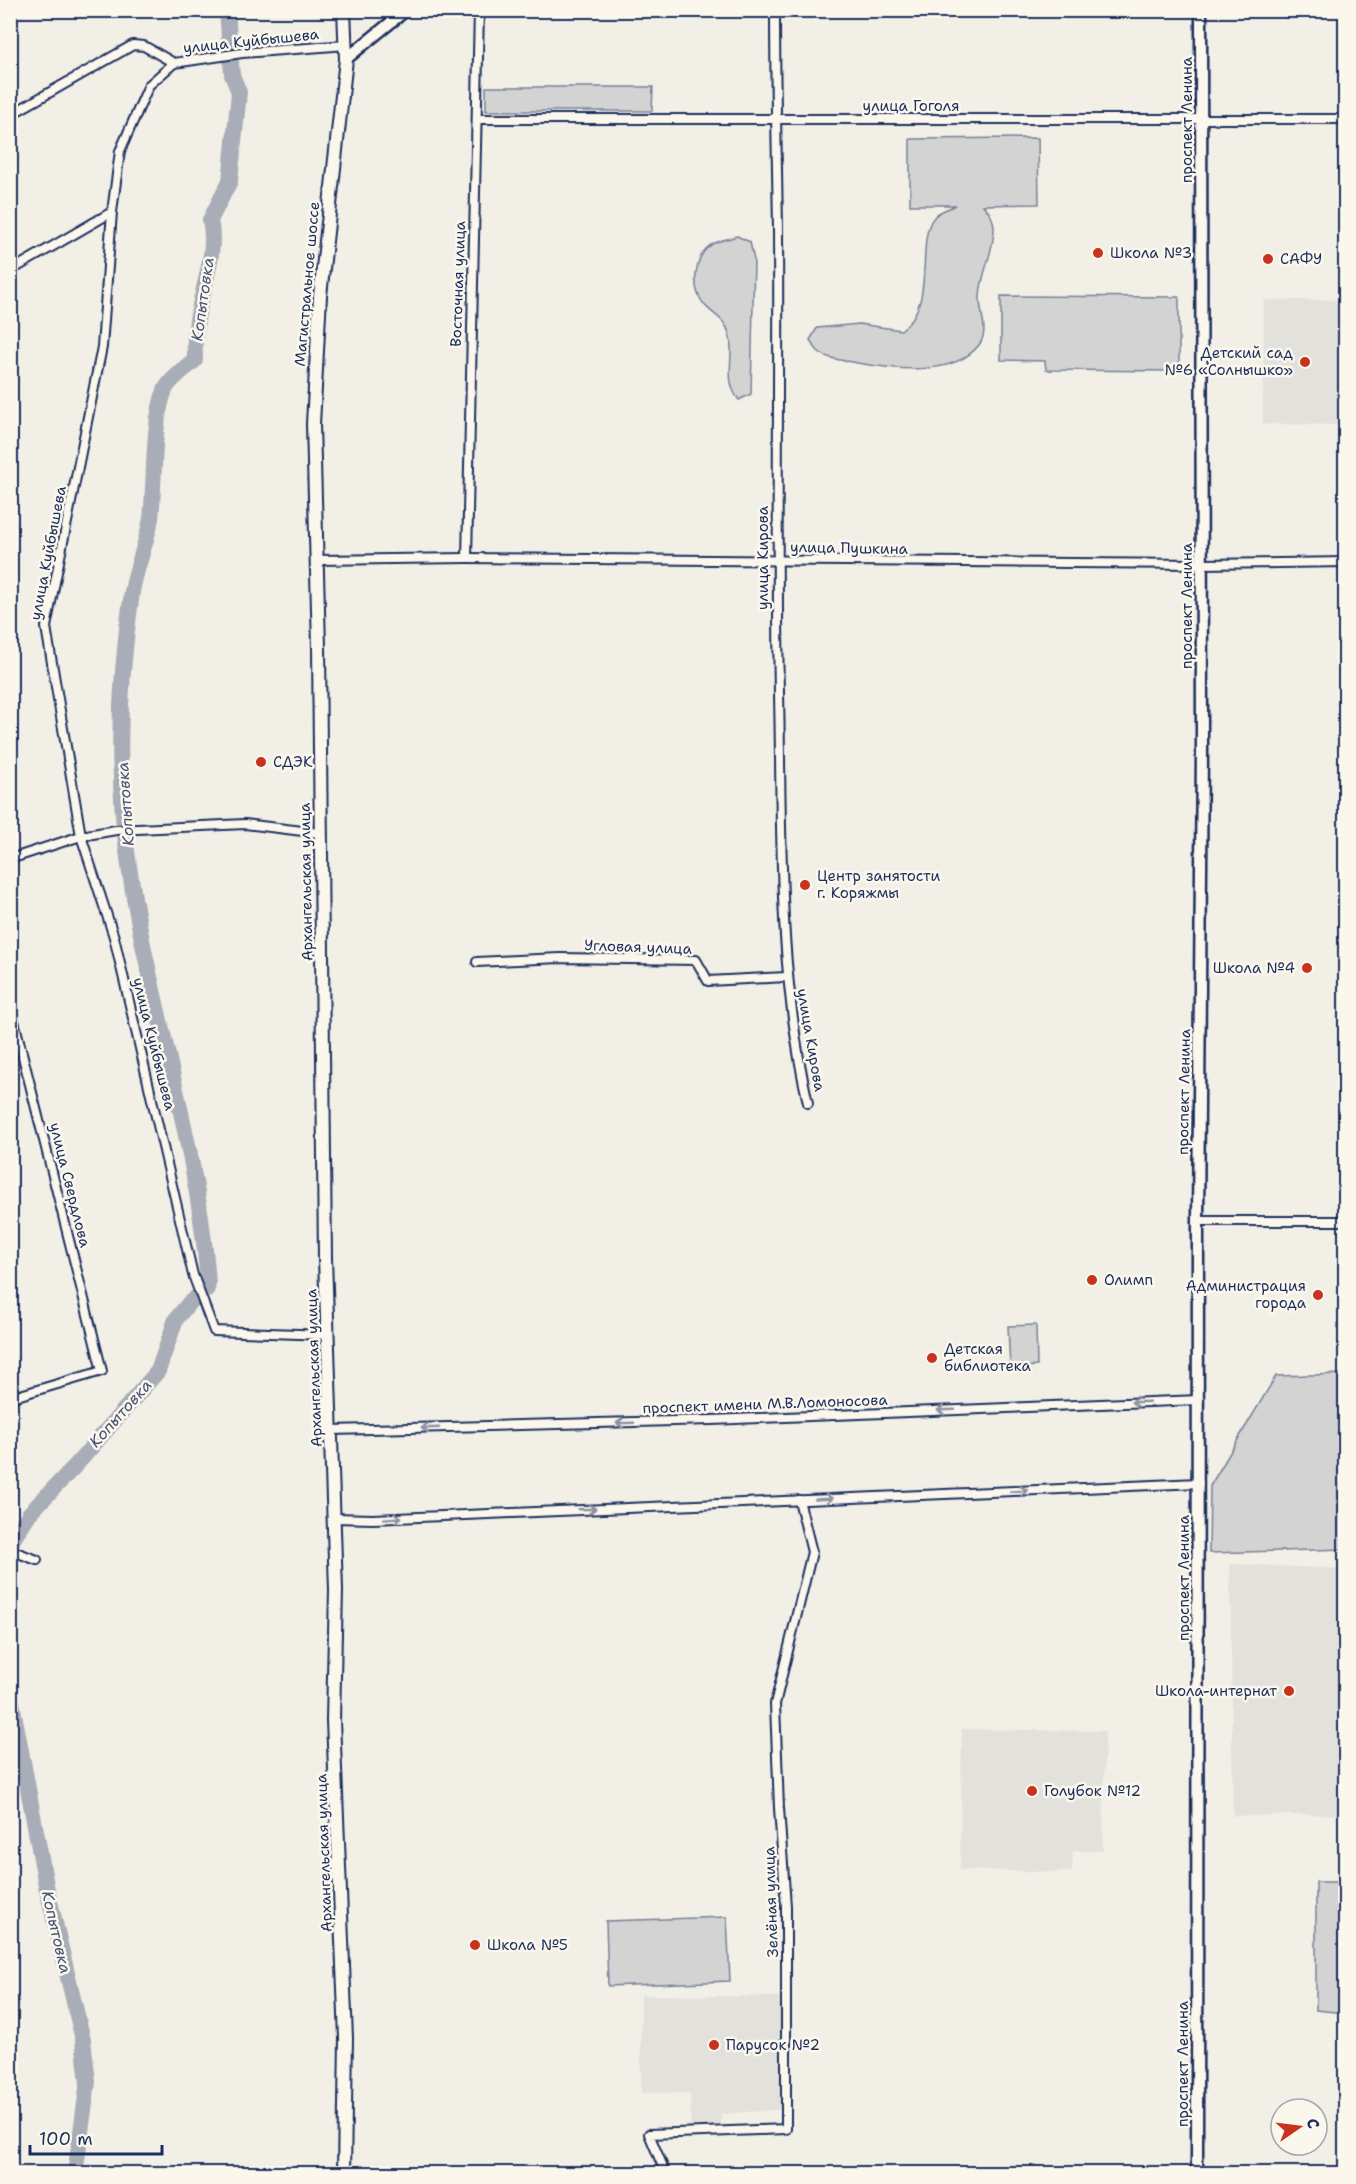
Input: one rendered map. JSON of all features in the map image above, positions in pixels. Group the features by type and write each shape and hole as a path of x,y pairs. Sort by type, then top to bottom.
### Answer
{"main road":[{"name":"Магистральное шоссе","path":"317,560 313,485 315,377 327,218 346,59 344,10"},
{"name":"Архангельская улица","path":"317,560 319,833 328,1335 336,1590 333,1720 346,2038 344,2174"}],"street":[{"path":"346,59 406,10"},
{"name":"Восточная улица","path":"467,558 479,10"},
{"name":"улица Кирова","path":"775,10 778,230 776,561 787,977 796,1048 808,1103"},
{"name":"проспект Ленина","path":"1197,2174 1198,1221 1202,813 1201,10"},
{"path":"10,115 133,45 144,46 174,63"},
{"name":"улица Куйбышева","path":"328,1335 213,1331 194,1275 114,937 81,836 46,627 102,347 112,212 120,151 149,85 174,63 242,53 347,45"},
{"name":"улица Гоголя","path":"477,119 1202,121 1346,119"},
{"path":"10,271 112,212"},
{"name":"улица Пушкина","path":"317,560 467,558 1202,564 1346,562"},
{"path":"10,859 81,836 116,830 245,824 319,833"},
{"name":"Угловая улица","path":"477,962 560,958 696,960 708,981 787,977"},
{"name":"улица Свердлова","path":"10,1005 102,1371 10,1398"},
{"path":"1198,1221 1346,1221"},
{"name":"проспект имени М.В.Ломоносова","path":"332,1430 712,1420 1199,1400"},
{"path":"334,1518 373,1519 1199,1483"},
{"name":"Зелёная улица","path":"666,2174 649,2134 786,2129 786,1897 779,1808 776,1704 812,1552 799,1500"},
{"path":"10,1550 37,1560"}],"shaded area":[{"path":"486,87 653,87 652,111 486,111"},
{"path":"1038,138 1039,204 983,205 992,218 994,229 981,288 980,302 984,333 979,345 954,363 921,369 857,363 831,358 818,351 810,340 817,328 859,324 901,330 912,319 919,305 929,226 937,214 956,205 910,205 910,139"},
{"path":"737,236 750,242 754,260 751,394 739,400 731,384 729,333 721,320 706,307 699,297 696,281 698,264 705,250 717,242"},
{"path":"1001,296 1179,297 1179,371 1046,370 1045,361 1001,360"},
{"name":"Детский сад №6 «Солнышко»","path":"1264,300 1345,300 1345,425 1263,424"},
{"path":"1036,1325 1037,1366 1010,1368 1008,1326"},
{"path":"1345,1374 1345,1549 1209,1553 1210,1486 1276,1376"},
{"name":"Школа-интернат","path":"1230,1564 1345,1569 1345,1814 1233,1816"},
{"name":"Голубок №12","path":"962,1729 1105,1731 1103,1851 1073,1851 1072,1872 960,1870"},
{"path":"1316,1882 1345,1882 1345,2013 1316,2010"},
{"path":"727,1917 730,1981 608,1986 606,1921"},
{"name":"Парусок №2","path":"641,1995 788,1997 785,2109 721,2114 721,2132 691,2134 690,2093 641,2093"}],"waterway":[{"name":"Копытовка","path":"10,1544 29,1514 76,1465 158,1371 176,1319 189,1303 207,1289 208,1283 202,1224 192,1166 153,991 130,874 121,787 120,731 128,620 134,583 151,518 158,418 167,386 195,360 195,331 212,247 210,220 230,181 239,92 232,75 227,10"},
{"name":"Копытовка","path":"10,1692 46,1885 83,2040 88,2082 75,2174"}],"place":[{"name":"Школа №3","path":"1098,253"},
{"name":"САФУ","path":"1268,259"},
{"name":"Детский сад №6 «Солнышко»","path":"1305,362"},
{"name":"СДЭК","path":"261,762"},
{"name":"Центр занятости г. Коряжмы","path":"805,885"},
{"name":"Школа №4","path":"1307,968"},
{"name":"Олимп","path":"1092,1280"},
{"name":"Администрация города","path":"1318,1295"},
{"name":"Детская библиотека","path":"932,1358"},
{"name":"Школа-интернат","path":"1289,1691"},
{"name":"Голубок №12","path":"1032,1791"},
{"name":"Школа №5","path":"475,1945"},
{"name":"Парусок №2","path":"714,2045"}]}
